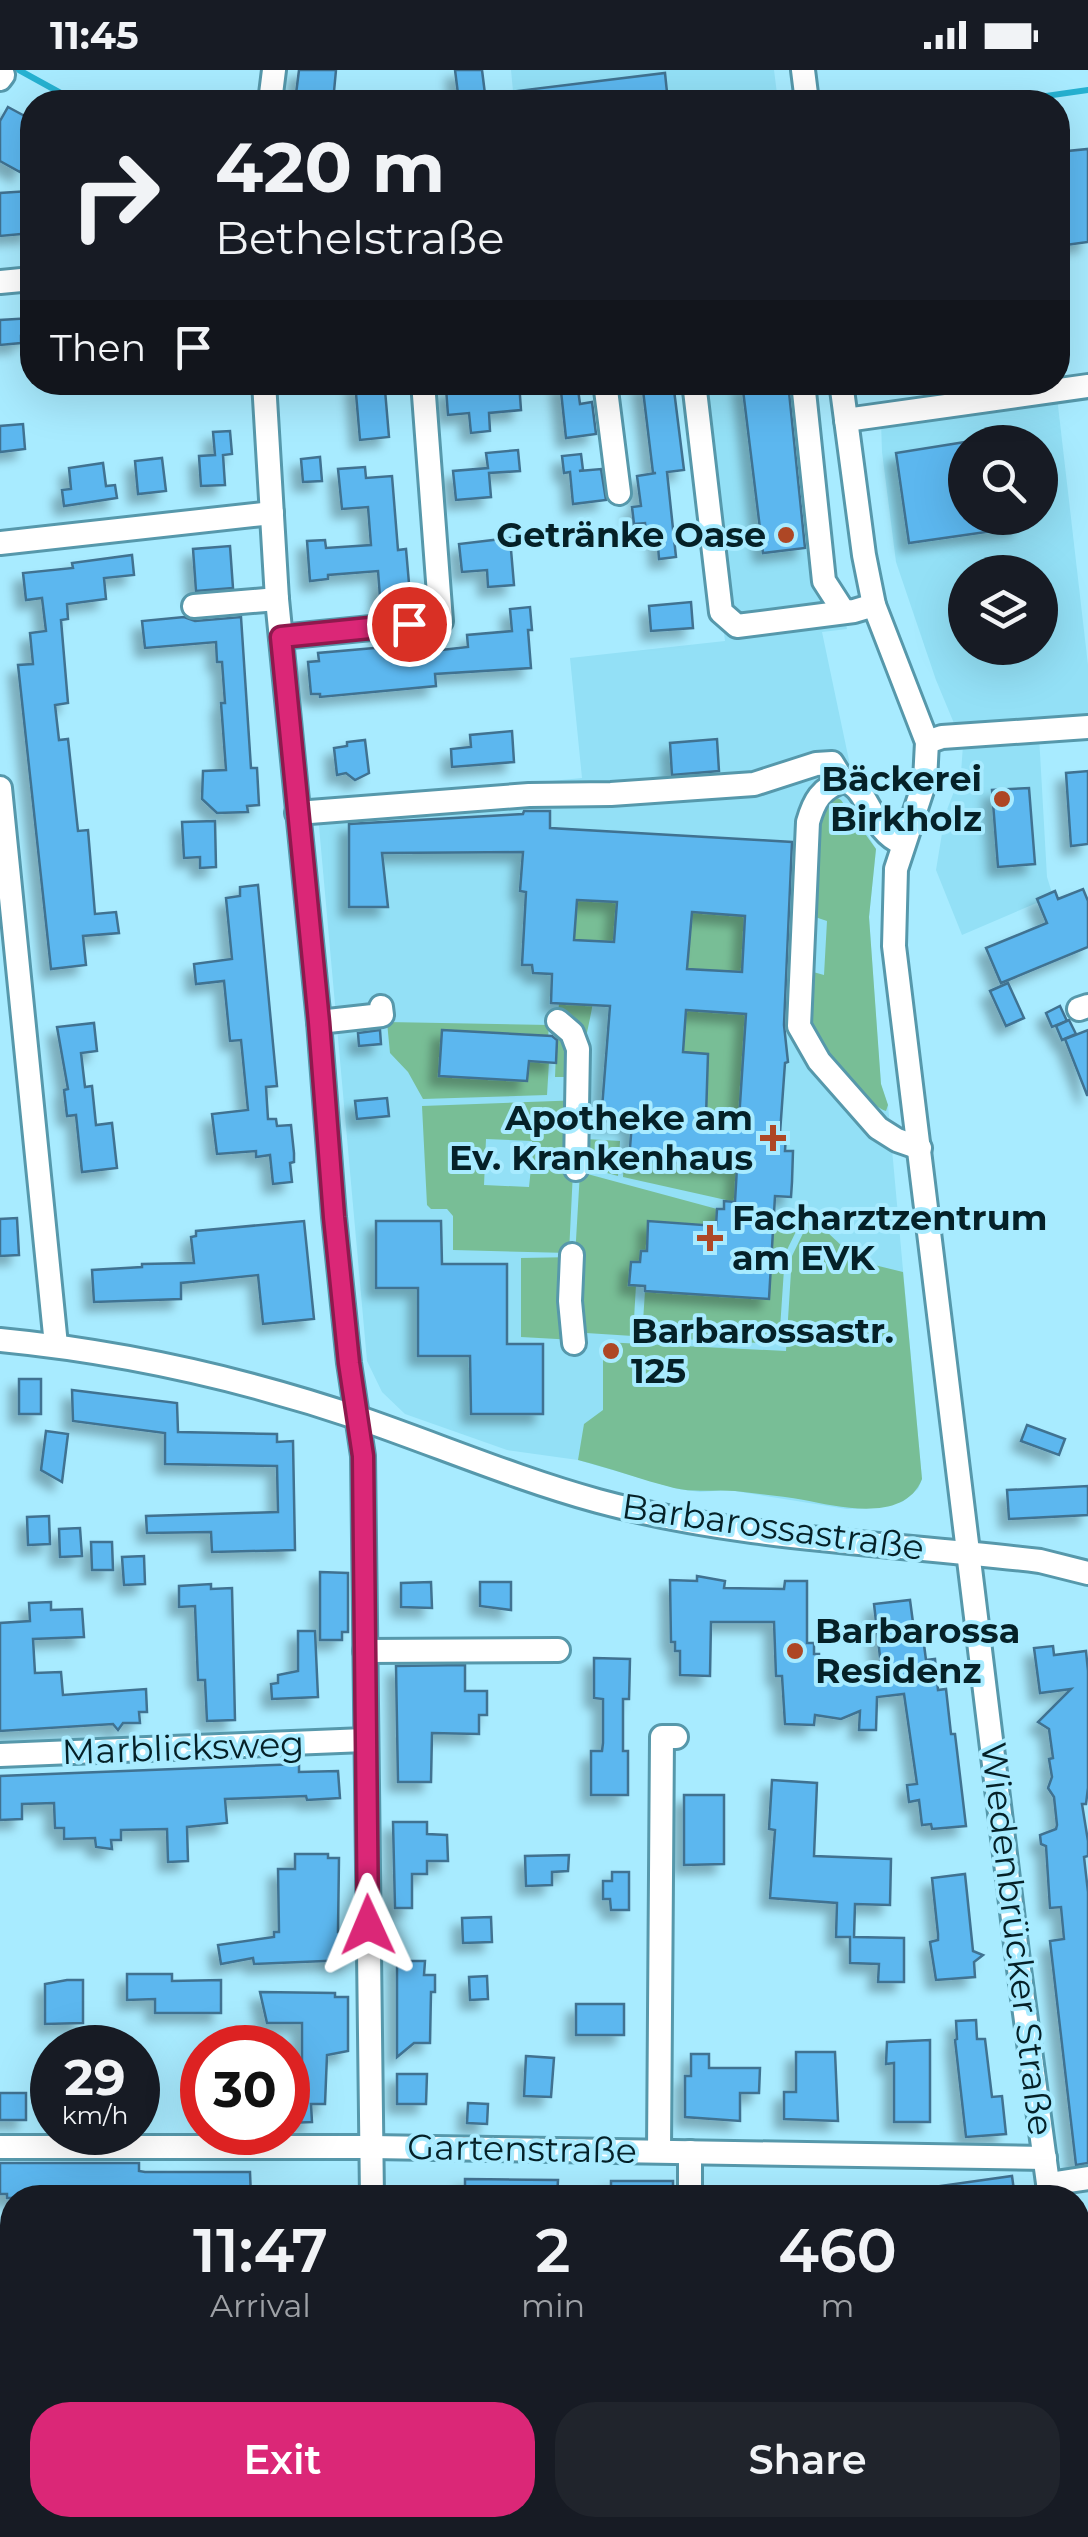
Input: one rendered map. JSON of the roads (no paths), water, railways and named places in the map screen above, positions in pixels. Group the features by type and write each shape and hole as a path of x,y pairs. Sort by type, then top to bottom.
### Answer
{"street":[{"path":"265,395 277,599 334,1217 363,1456 372,2185"},
{"path":"281,637 442,621 424,395"},
{"path":"606,395 620,493"},
{"path":"696,395 721,612 737,626 874,605"},
{"path":"804,395 824,581 844,612"},
{"name":"Wiedenbrücker Straße","path":"843,395 874,605 927,742 924,781 902,843 894,904 894,946 1048,2185"},
{"path":"846,420 1024,395"},
{"path":"0,543 272,513"},
{"path":"194,606 277,599"},
{"path":"927,742 942,737 1088,727"},
{"path":"297,813 530,795 754,784 832,762 836,783"},
{"path":"902,843 889,838 851,782 836,783 812,806 808,822 799,1026 819,1060 878,1128 920,1148"},
{"path":"0,788 56,1346"},
{"path":"319,1022 382,1015 382,1007"},
{"path":"549,1020 572,1033 578,1048 576,1169"},
{"path":"572,1255 570,1300 574,1344"},
{"name":"Barbarossastraße","path":"0,1340 155,1362 256,1387 358,1418 551,1486 652,1514 744,1530 1040,1561 1088,1573"},
{"path":"366,1650 558,1650"},
{"path":"659,2152 662,1736 676,1737"},
{"name":"Marblicksweg","path":"0,1756 366,1740"},
{"name":"Gartenstraße","path":"0,2147 372,2147 1045,2158"},
{"path":"690,2152 690,2185"}],"waterway":[{"path":"19,70 55,90"},
{"path":"1070,93 1088,90"}],"place":[{"name":"Getränke Oase","path":"786,535"},
{"name":"Bäckerei Birkholz","path":"1002,799"},
{"name":"Apotheke am Ev. Krankenhaus","path":"773,1138"},
{"name":"Facharztzentrum am EVK","path":"710,1238"},
{"name":"Barbarossastr. 125","path":"611,1351"},
{"name":"Barbarossa Residenz","path":"795,1651"}]}
